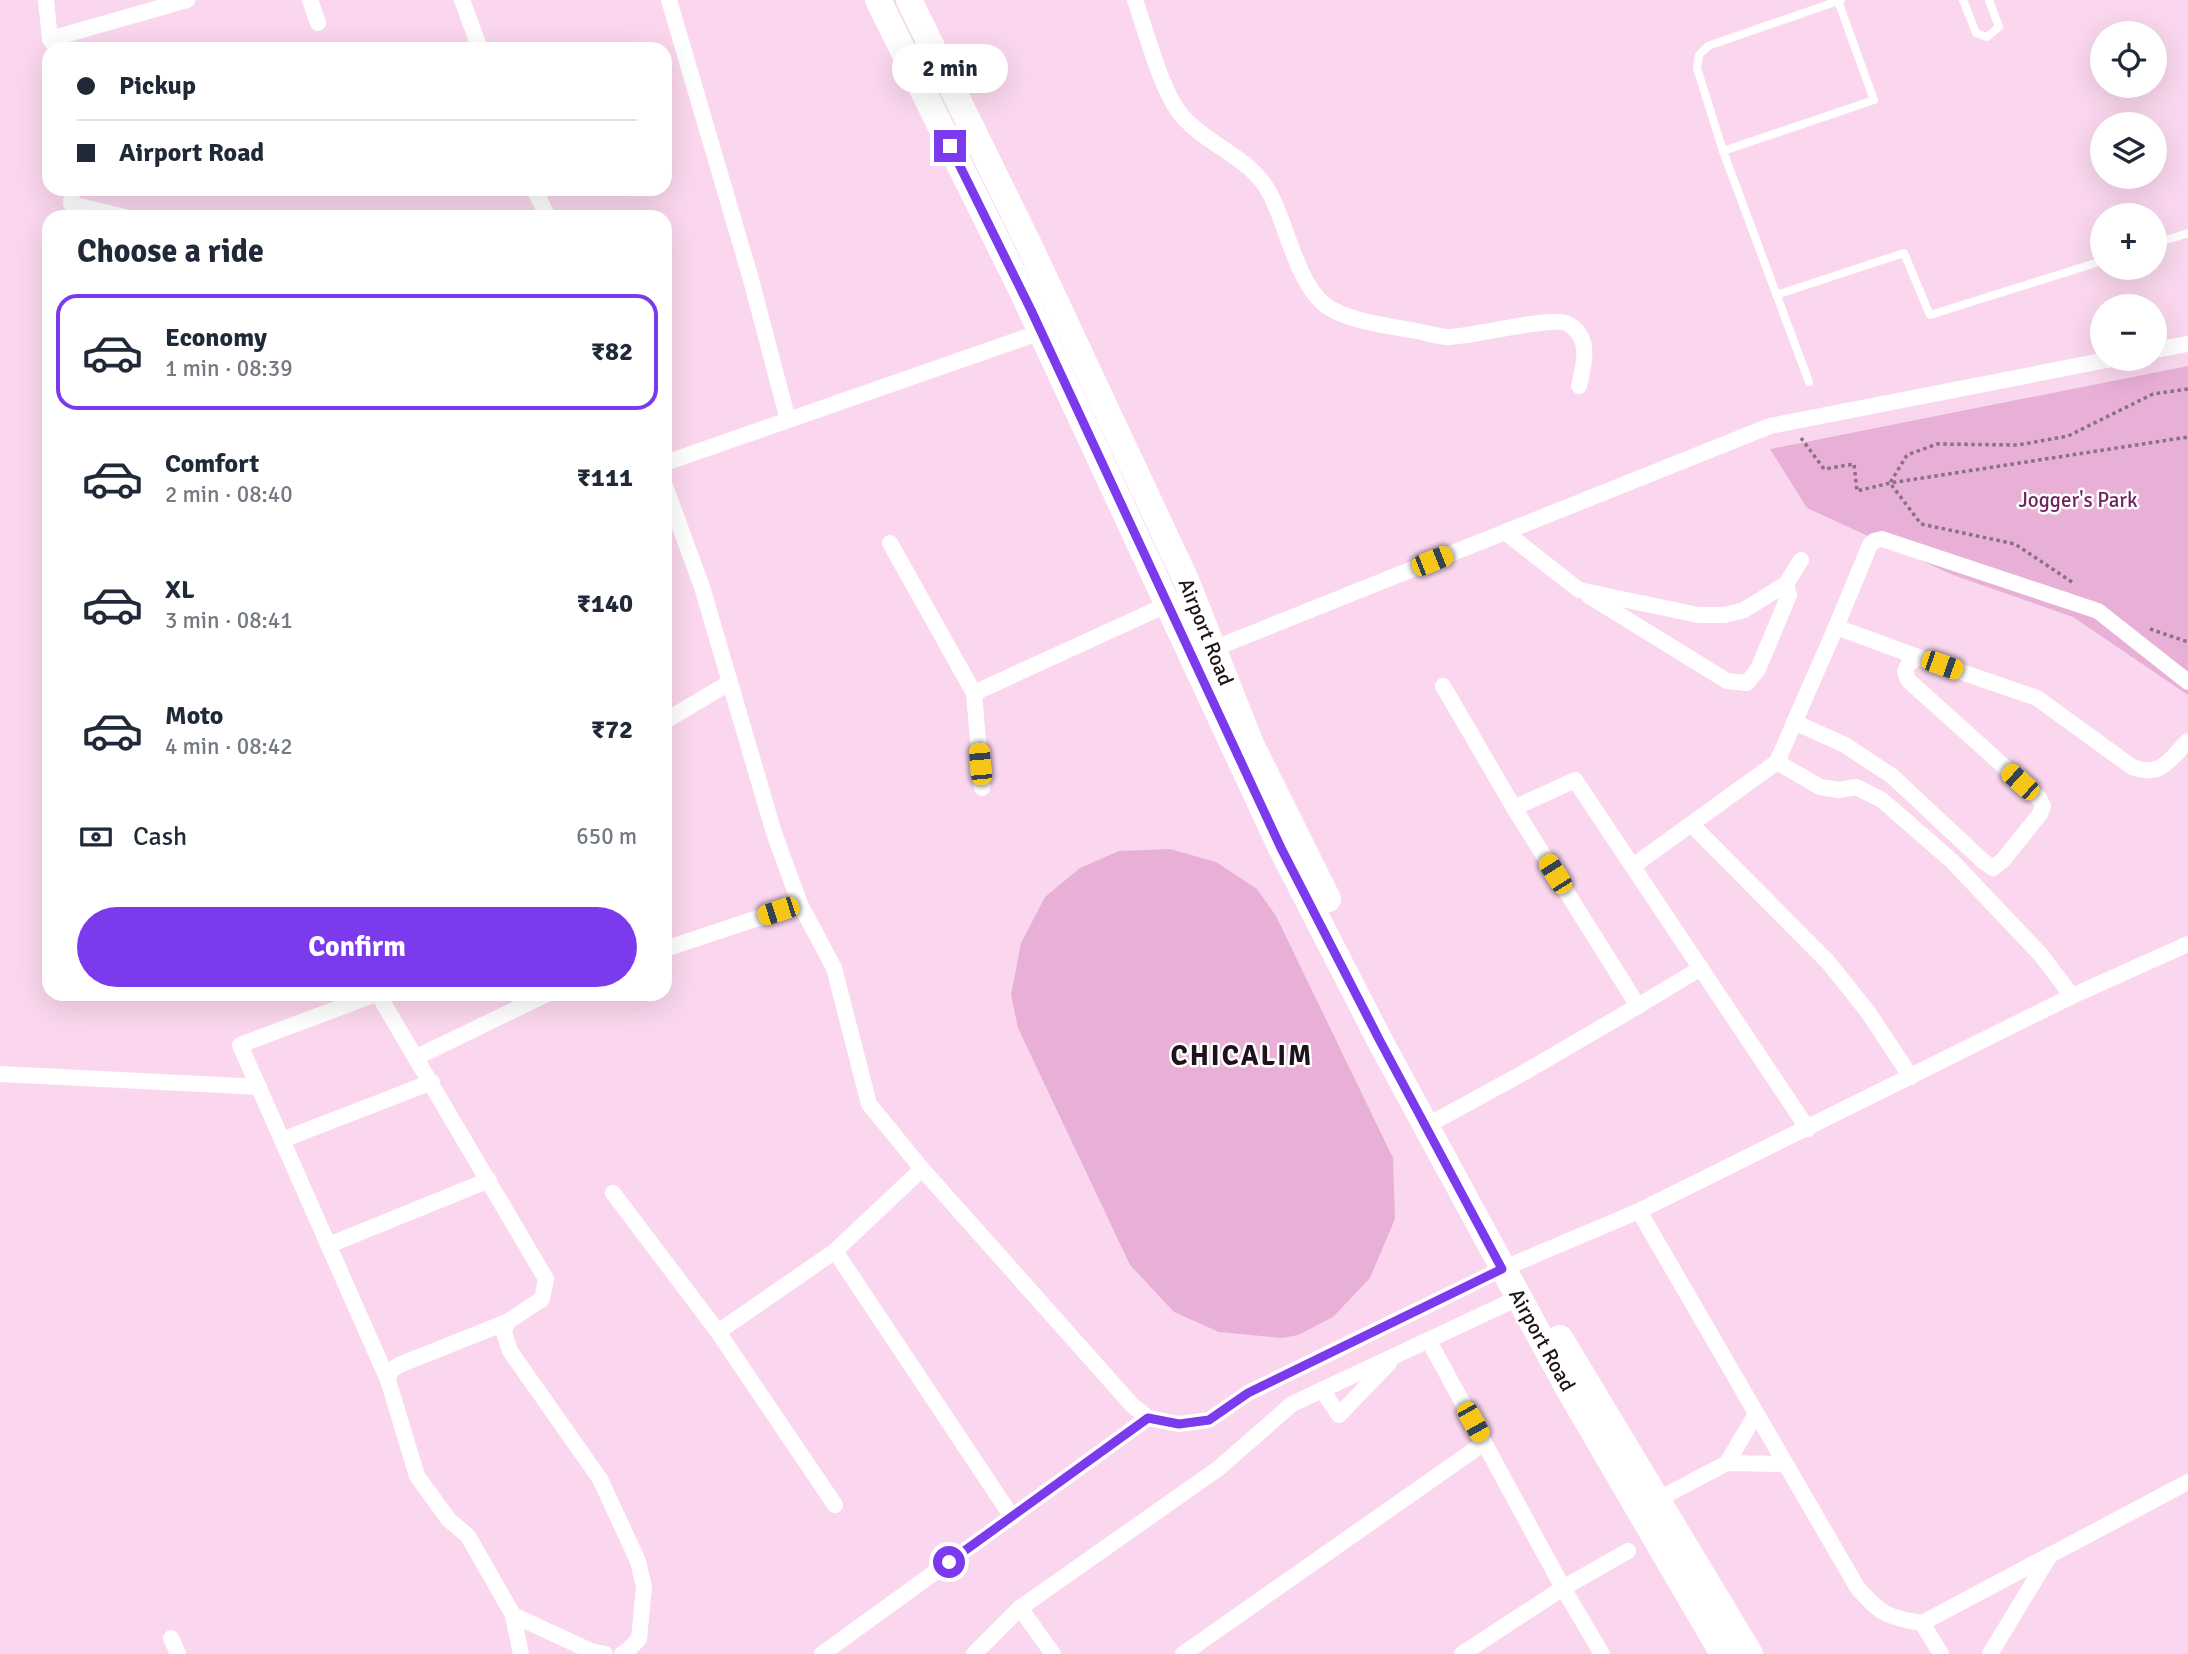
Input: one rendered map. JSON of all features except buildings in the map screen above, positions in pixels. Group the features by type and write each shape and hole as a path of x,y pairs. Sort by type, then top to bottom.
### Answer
{"highway":[{"name":"Airport Road","path":"878,0 1041,332 1180,599 1213,649 1251,744 1478,1199 1509,1266 1518,1298 1658,1546 1723,1654"},
{"name":"Airport Road","path":"909,0 1031,249 1180,599 1281,848 1386,1054 1509,1266 1657,1500 1750,1654"}],"street":[{"path":"46,0 54,42"},
{"path":"60,42 187,0"},
{"path":"310,0 318,23"},
{"path":"462,0 477,42"},
{"path":"669,0 751,276 788,420"},
{"path":"1135,0 1162,79 1181,116 1209,141 1243,161 1265,186 1312,295 1333,311 1345,315 1448,337 1549,321 1567,323 1582,337 1585,357 1579,386"},
{"path":"72,196 71,204 96,210"},
{"path":"672,461 1041,332"},
{"path":"2167,348 2188,344"},
{"path":"1213,649 1770,426 2090,363"},
{"path":"672,505 702,587 774,833 800,904 834,968 869,1104 922,1169 1132,1405 1148,1418 1179,1424 1209,1420 1248,1393 1509,1266 1639,1211 2072,996 2188,944"},
{"path":"1505,532 1579,590 1727,681 1747,683 1758,669 1789,595 1786,584"},
{"path":"1633,866 1777,762 1874,541 1882,539 2098,611 2188,682"},
{"path":"890,544 974,693 982,788"},
{"path":"1579,590 1698,615 1725,615 1744,610 1786,584 1801,560"},
{"path":"974,693 1180,599"},
{"path":"1836,627 2037,698 2132,766 2145,771 2159,770 2188,741"},
{"path":"1794,722 1845,745 1892,776 1993,868 2003,860 2040,814 2043,806 2039,798 1908,680 1905,671 1909,663 1918,657"},
{"path":"672,717 729,683"},
{"path":"1443,686 1514,807 1638,1006"},
{"path":"1777,762 1820,787 1839,790 1856,787 1882,800 1952,861 2041,955 2072,996"},
{"path":"1514,807 1575,780 1808,1129"},
{"path":"1690,824 1828,962 1868,1012 1911,1077"},
{"path":"672,948 800,904"},
{"path":"1438,1119 1523,1073 1701,968"},
{"path":"358,1001 240,1045 388,1380 417,1476 449,1520 468,1536 513,1615 521,1654"},
{"path":"381,1001 432,1082 546,1279 542,1299 507,1322 399,1365 390,1371 388,1380"},
{"path":"417,1057 533,1001"},
{"path":"0,1074 259,1087"},
{"path":"282,1140 432,1082"},
{"path":"718,1332 835,1251 922,1169"},
{"path":"329,1245 489,1180"},
{"path":"613,1193 718,1332 835,1505"},
{"path":"1639,1211 1857,1587 1873,1606 1894,1619 1922,1623 2188,1482"},
{"path":"835,1251 1012,1517"},
{"path":"974,1654 1020,1608 1219,1468 1292,1404 1518,1298"},
{"path":"507,1322 504,1333 510,1350 600,1479 638,1561 644,1587 639,1639 622,1654"},
{"path":"1429,1341 1563,1588 1602,1654"},
{"path":"1322,1390 1339,1415 1396,1356"},
{"path":"1727,1463 1756,1414"},
{"path":"822,1654 1148,1418"},
{"path":"1183,1654 1484,1443"},
{"path":"1657,1500 1727,1463 1784,1464"},
{"path":"1462,1654 1563,1588 1628,1551"},
{"path":"1990,1654 2050,1555"},
{"path":"1020,1608 1053,1654"},
{"path":"513,1615 593,1652 605,1654"},
{"path":"1922,1623 1941,1654"},
{"path":"171,1638 178,1654"}],"lane":[{"path":"1963,0 1976,33 1987,37 1999,27 1989,0"},
{"path":"1723,151 1874,100 1839,1 1708,46 1699,55 1697,68 1723,151 1809,382"},
{"path":"2167,240 2188,233"},
{"path":"1776,295 1904,253 1930,315 2090,265"}],"path":[{"path":"1890,483 1907,455 1937,444 2018,445 2068,436 2153,394 2188,389"},
{"path":"1789,422 1824,469 1854,464 1857,491 1890,483 2188,437"},
{"path":"1890,483 1920,524 2015,544 2081,588"},
{"path":"2139,625 2188,642"}],"green space":[{"name":"Jogger's Park","path":"2188,366 2188,695 2073,617 1953,575 1807,508 1770,449 2167,371"},
{"path":"1170,849 1216,862 1257,889 1276,916 1393,1158 1395,1219 1370,1278 1333,1317 1298,1335 1282,1338 1219,1332 1174,1312 1130,1265 1018,1028 1011,995 1021,943 1045,897 1080,868 1119,851"}],"district":[{"name":"CHICALIM","path":"1242,1055"}],"route":[{"path":"949,1562 1148,1418 1179,1424 1209,1420 1248,1393 1502,1269 1281,848 1031,310 950,146"}]}
